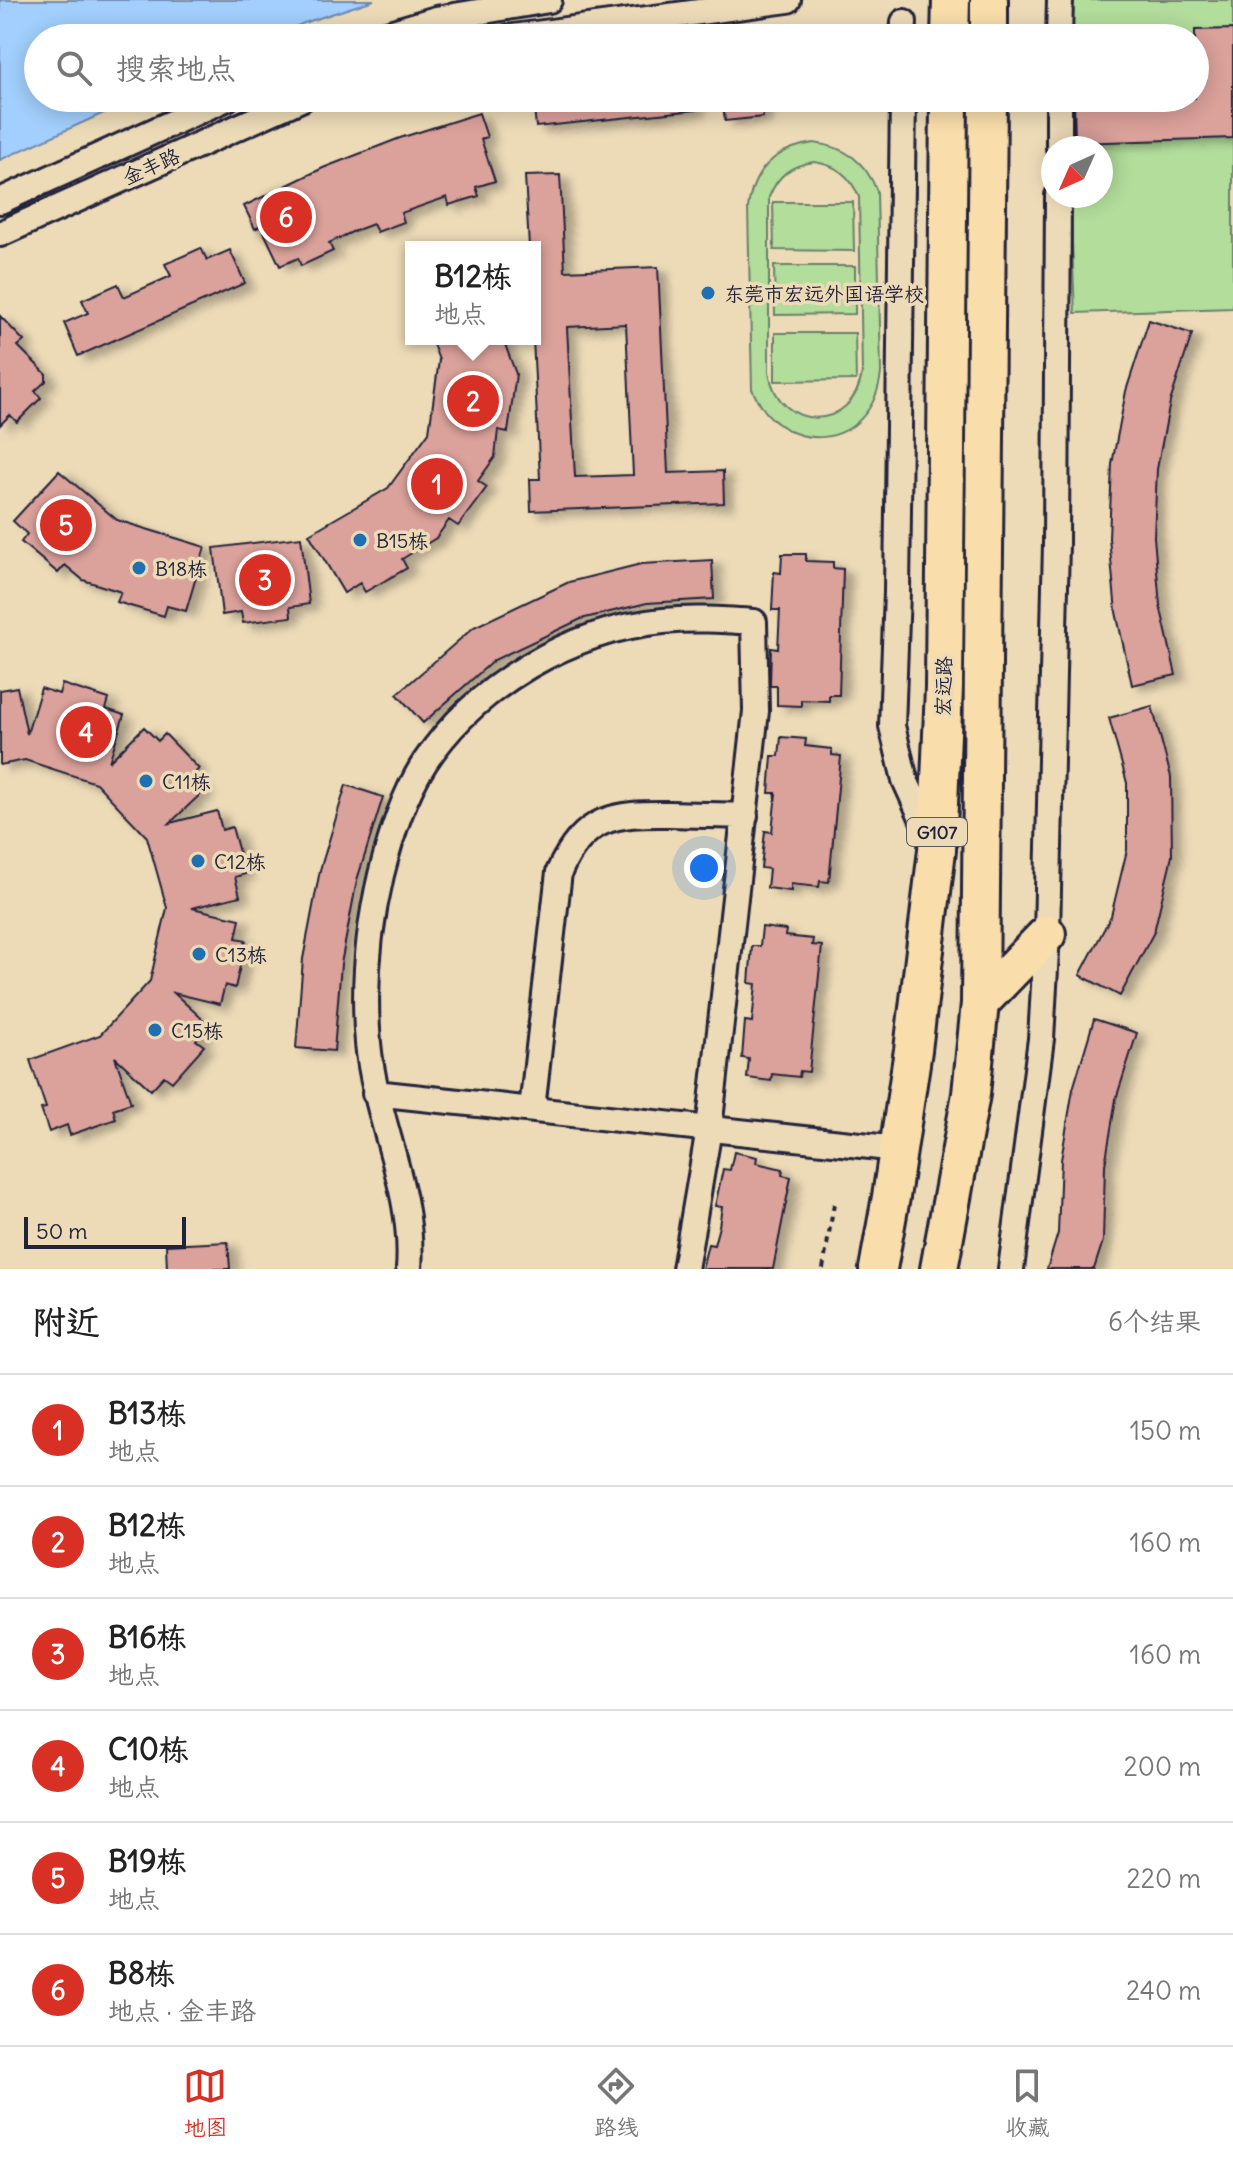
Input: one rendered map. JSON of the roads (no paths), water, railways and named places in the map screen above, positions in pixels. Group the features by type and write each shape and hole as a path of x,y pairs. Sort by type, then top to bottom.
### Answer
{"highway":[{"path":"950,24 951,0"},
{"path":"989,0 989,24"},
{"name":"宏远路","path":"878,1269 898,1149 937,850 944,688 949,112"},
{"name":"宏远路","path":"939,1269 971,1094 980,1003 988,112"},
{"path":"980,1003 1047,934"}],"street":[{"path":"464,14 486,0"},
{"path":"419,24 549,0"},
{"path":"610,24 788,0"},
{"path":"1059,24 1060,0"},
{"name":"金丰路","path":"0,201 196,112"},
{"name":"金丰路","path":"0,234 272,112"},
{"path":"903,112 897,592 892,726 905,780 937,850"},
{"path":"1059,112 1059,136"},
{"path":"1011,1269 1041,1039 1047,934 1056,559 1058,208"},
{"path":"409,1269 407,1218 399,1175 375,1093 368,1044 367,971 376,898 388,850 403,805 425,763 454,725 489,693 528,666 570,645 614,630 660,621 754,622 756,711 745,816 709,1129 685,1269"},
{"path":"532,1109 559,872 569,850 585,832 606,819 630,813 745,816"},
{"path":"375,1093 898,1149"}],"water":[{"path":"0,0 374,0 302,24 24,24 24,112 106,112 0,160"}],"place":[{"name":"B8栋","path":"286,217"},
{"name":"东莞市宏远外国语学校","path":"708,293"},
{"name":"B12栋","path":"473,401"},
{"name":"B13栋","path":"437,484"},
{"name":"B19栋","path":"66,525"},
{"name":"B15栋","path":"360,540"},
{"name":"B18栋","path":"139,568"},
{"name":"B16栋","path":"265,580"},
{"name":"C10栋","path":"86,732"},
{"name":"C11栋","path":"146,781"},
{"name":"C12栋","path":"198,861"},
{"name":"C13栋","path":"199,954"},
{"name":"C15栋","path":"155,1030"}]}
